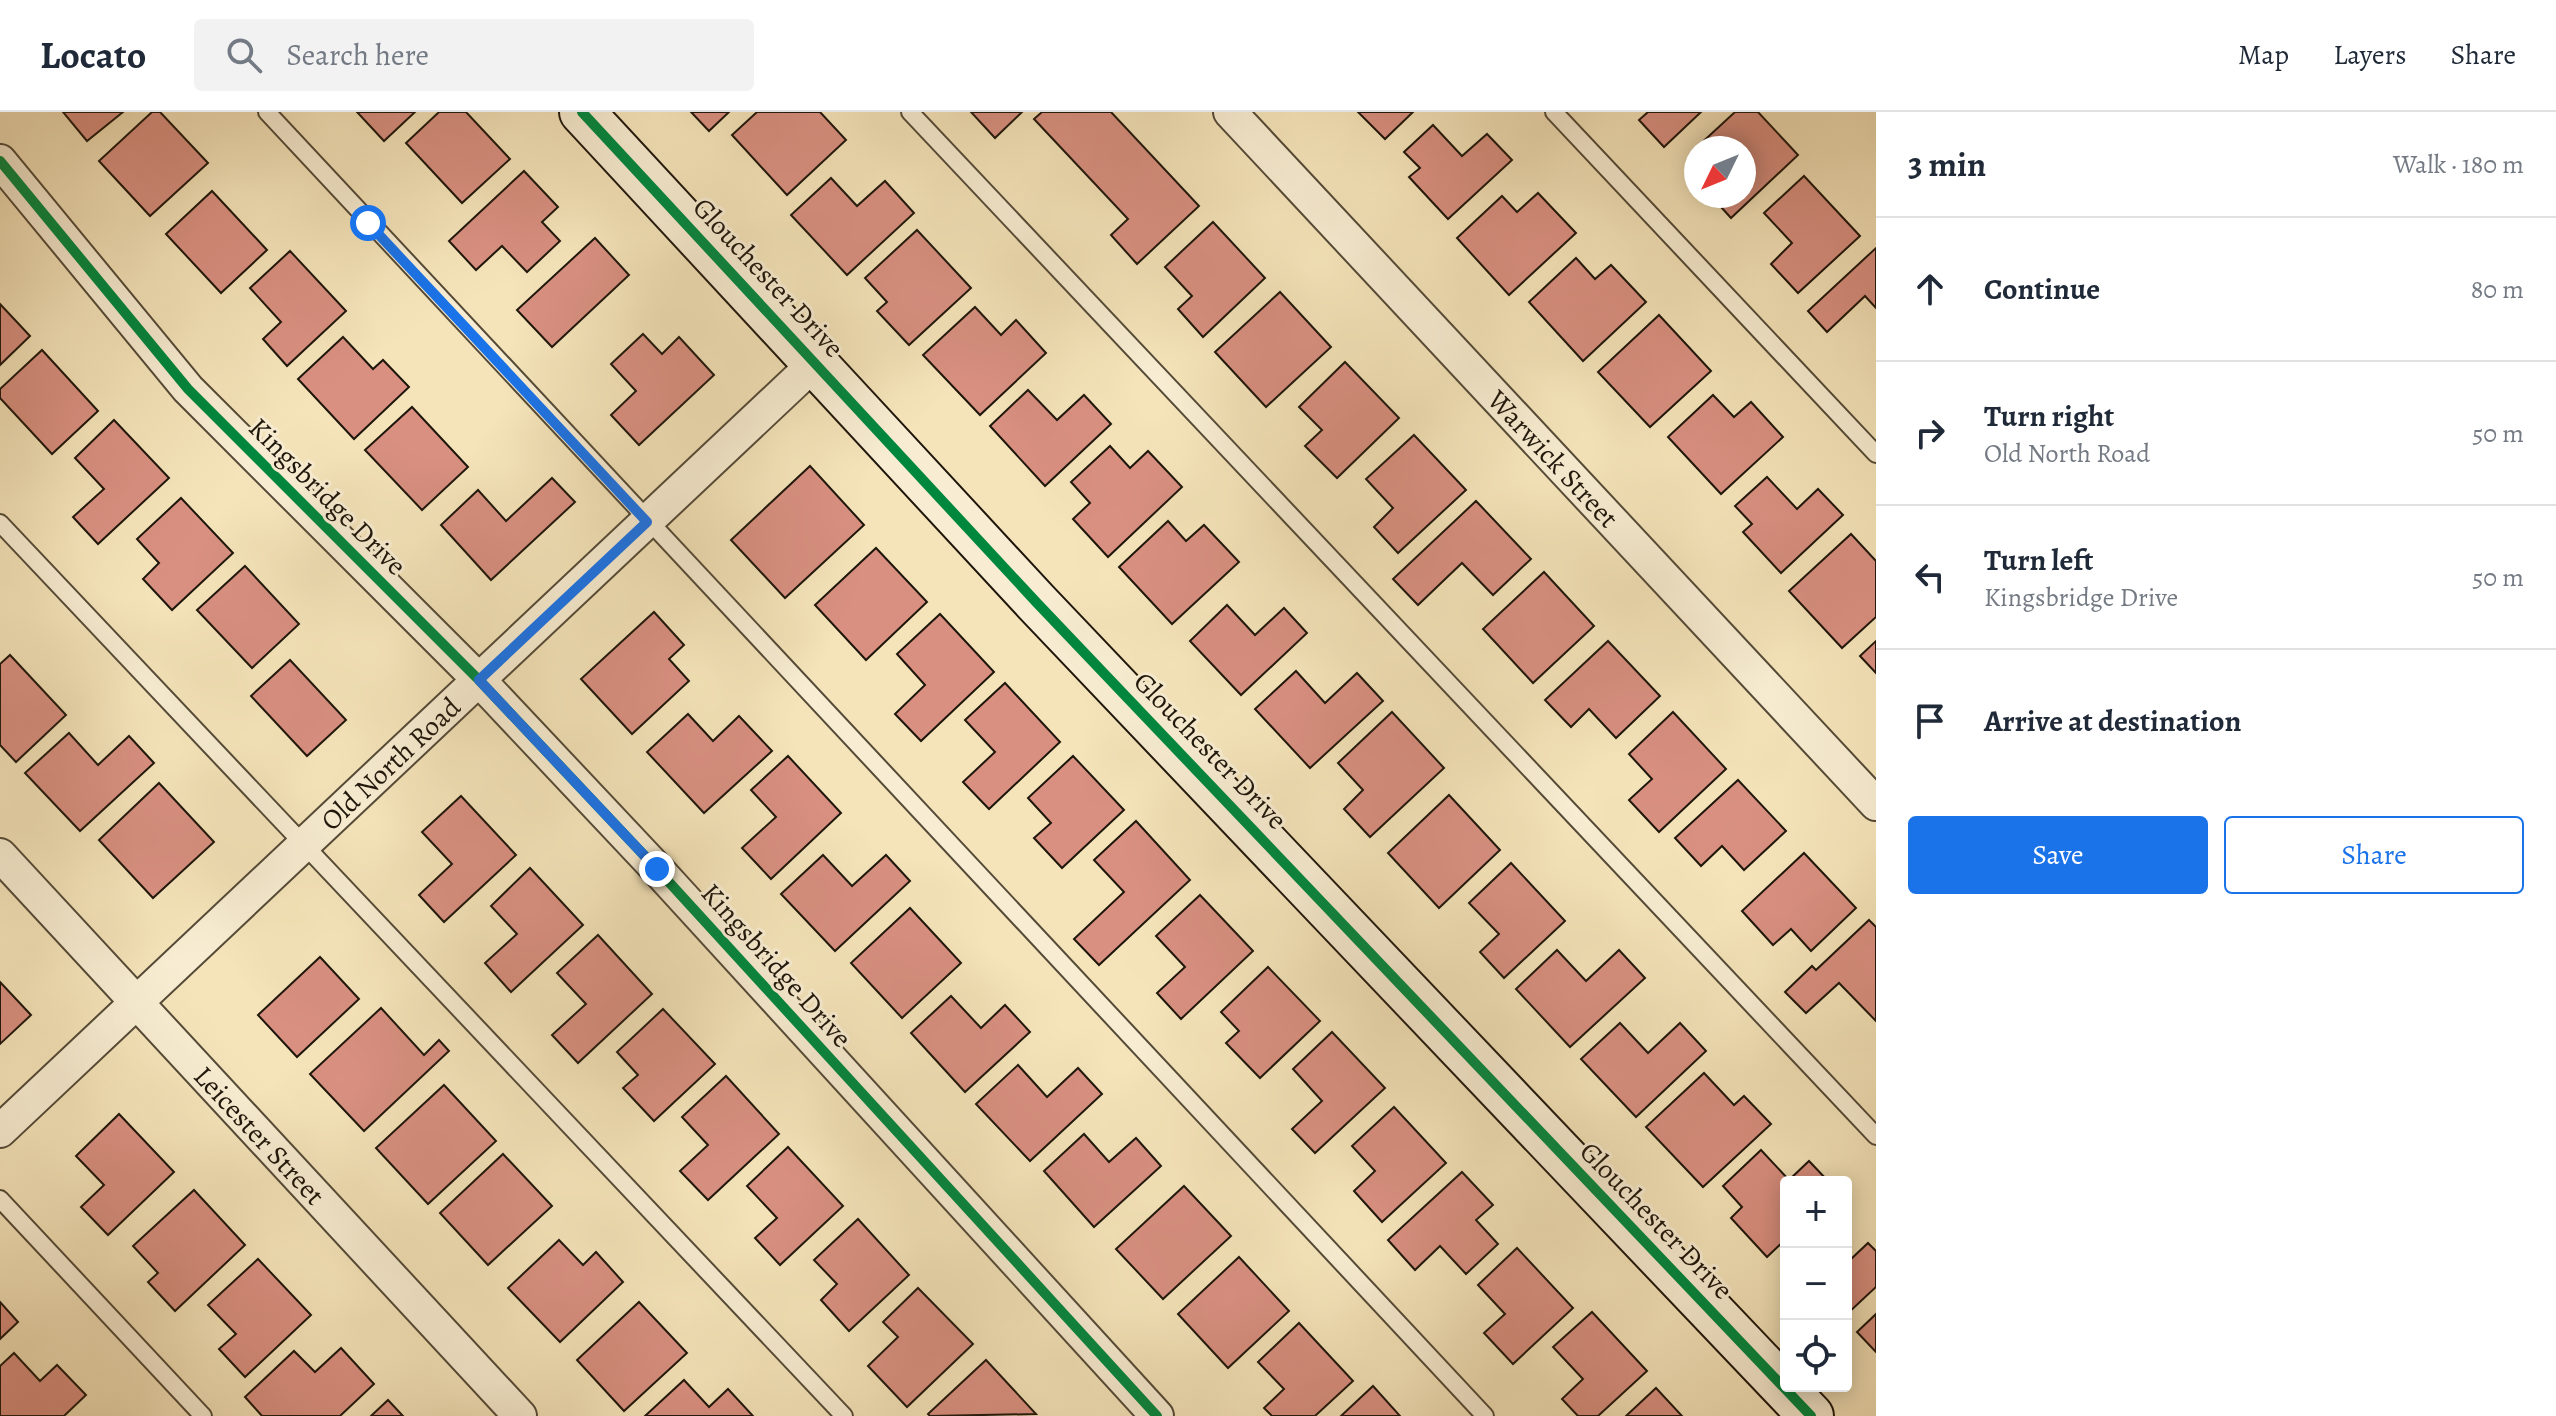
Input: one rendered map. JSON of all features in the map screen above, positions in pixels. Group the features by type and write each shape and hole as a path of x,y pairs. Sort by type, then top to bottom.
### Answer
{"street":[{"name":"Glouchester Drive","path":"582,112 1037,603 1811,1416"},
{"name":"Warwick Street","path":"1230,112 1876,804"},
{"name":"Kingsbridge Drive","path":"0,161 188,389 479,680 657,869 1157,1416"},
{"name":"Old North Road","path":"0,1131 816,362"},
{"name":"Leicester Street","path":"0,855 520,1416"}],"lane":[{"path":"267,112 1485,1416"},
{"path":"910,112 1876,1136"},
{"path":"1554,112 1876,454"},
{"path":"0,523 844,1416"},
{"path":"0,1199 203,1416"}],"building":[{"path":"63,112 123,112 87,141"},
{"path":"152,112 160,112 208,163 150,216 99,161"},
{"path":"357,112 415,112 384,141"},
{"path":"439,112 466,112 510,159 462,203 406,143"},
{"path":"691,112 729,112 709,131"},
{"path":"757,112 820,112 846,140 787,195 732,135"},
{"path":"971,112 1022,112 995,138"},
{"path":"1042,112 1111,112 1199,206 1137,264 1111,235 1128,219 1034,119"},
{"path":"1358,112 1413,112 1385,139"},
{"path":"1648,112 1701,112 1664,147 1639,120"},
{"path":"1735,112 1758,112 1798,155 1756,194 1756,136 1709,136"},
{"path":"1433,125 1462,156 1487,134 1512,160 1448,219 1409,177 1420,168 1404,152"},
{"path":"524,171 558,207 542,222 560,241 527,272 502,246 476,270 449,241"},
{"path":"1804,176 1860,236 1798,293 1771,264 1792,243 1764,213"},
{"path":"831,178 857,206 885,181 914,213 847,275 791,215"},
{"path":"212,191 267,250 221,293 166,234"},
{"path":"1538,193 1576,233 1509,295 1457,238 1502,196 1517,212"},
{"path":"1722,208 1742,208 1731,218"},
{"path":"1213,222 1265,278 1203,337 1178,309 1192,296 1165,267"},
{"path":"917,230 971,288 909,345 877,311 887,302 865,278"},
{"path":"595,238 629,275 552,347 517,310"},
{"path":"1876,248 1876,308 1865,296 1827,332 1808,311"},
{"path":"290,251 346,311 287,366 263,339 281,322 250,288"},
{"path":"1576,258 1595,279 1611,265 1646,302 1583,361 1529,302"},
{"path":"1280,292 1331,347 1266,407 1215,352"},
{"path":"0,304 30,336 0,365"},
{"path":"975,307 1001,335 1016,320 1046,353 980,415 923,355"},
{"path":"1659,315 1711,371 1650,427 1598,372"},
{"path":"643,334 662,354 679,337 714,375 639,445 611,415 636,391 611,364"},
{"path":"343,337 373,369 383,360 409,387 354,439 298,379"},
{"path":"42,350 98,411 52,454 0,398 0,389"},
{"path":"1345,362 1399,418 1337,478 1305,446 1322,430 1299,407"},
{"path":"1028,390 1057,420 1084,395 1111,424 1045,486 990,426"},
{"path":"1713,395 1734,417 1751,402 1783,437 1721,494 1668,437"},
{"path":"412,407 468,467 422,510 365,450"},
{"path":"114,420 169,478 98,544 73,517 104,489 75,458"},
{"path":"1414,435 1466,490 1398,553 1374,527 1393,508 1366,479"},
{"path":"1110,446 1130,468 1148,451 1182,487 1108,557 1073,519 1090,503 1071,482"},
{"path":"810,466 864,525 785,598 731,540"},
{"path":"1767,477 1797,509 1818,489 1843,515 1781,573 1743,532 1752,524 1735,506"},
{"path":"552,478 575,502 491,580 441,525 478,490 506,521"},
{"path":"181,498 233,553 172,610 143,579 159,563 137,539"},
{"path":"1476,501 1531,559 1493,595 1462,563 1418,605 1393,579"},
{"path":"1168,521 1186,541 1204,525 1239,562 1172,624 1119,567"},
{"path":"1851,534 1876,561 1876,617 1842,648 1789,591"},
{"path":"876,548 927,602 866,660 815,605"},
{"path":"245,566 299,624 252,668 197,610"},
{"path":"1544,572 1594,626 1533,683 1483,629"},
{"path":"1227,605 1255,635 1284,608 1307,633 1241,695 1190,641"},
{"path":"654,612 684,645 669,659 689,681 632,734 581,679"},
{"path":"940,614 994,672 921,741 895,714 925,685 897,654"},
{"path":"1608,641 1660,696 1616,738 1589,709 1571,727 1545,700"},
{"path":"1876,641 1876,673 1860,656"},
{"path":"10,655 66,715 16,762 0,745 0,664"},
{"path":"290,660 346,720 307,756 251,696"},
{"path":"1296,671 1325,703 1357,673 1383,701 1310,768 1255,709"},
{"path":"1005,683 1060,742 989,809 963,782 995,752 965,720"},
{"path":"1392,712 1444,768 1370,837 1344,809 1363,790 1338,763"},
{"path":"1673,712 1726,769 1659,832 1629,800 1652,779 1629,754"},
{"path":"688,714 713,741 739,716 772,751 704,813 647,752"},
{"path":"69,733 98,765 129,736 154,763 80,831 25,773"},
{"path":"788,756 841,813 771,879 742,848 776,817 751,790"},
{"path":"1073,756 1124,810 1062,868 1034,838 1051,823 1028,798"},
{"path":"1738,780 1786,831 1744,870 1722,846 1701,866 1675,838"},
{"path":"159,783 214,842 153,898 99,840"},
{"path":"1449,795 1500,850 1439,908 1388,853"},
{"path":"461,796 516,855 444,922 419,895 452,864 422,832"},
{"path":"1136,821 1190,880 1099,965 1074,939 1124,892 1094,860"},
{"path":"1804,853 1856,908 1811,951 1791,929 1773,945 1742,911"},
{"path":"823,855 852,886 886,855 910,881 835,951 781,894"},
{"path":"1511,863 1565,921 1504,978 1480,952 1499,934 1469,903"},
{"path":"530,868 583,925 511,992 485,963 517,934 491,906"},
{"path":"1200,895 1253,951 1181,1019 1157,993 1185,967 1156,936"},
{"path":"910,908 961,963 902,1018 851,963"},
{"path":"1869,920 1876,927 1876,1021 1839,983 1806,1013 1785,992 1812,966 1816,970"},
{"path":"598,935 652,994 578,1063 552,1035 586,1004 557,973"},
{"path":"1557,950 1586,981 1619,950 1645,978 1570,1047 1516,989"},
{"path":"320,957 359,999 297,1057 258,1015"},
{"path":"1268,967 1320,1021 1260,1078 1226,1043 1239,1031 1221,1012"},
{"path":"0,982 31,1015 0,1044"},
{"path":"951,996 981,1028 1005,1005 1030,1032 965,1092 911,1033"},
{"path":"381,1008 424,1055 439,1040 449,1051 364,1131 310,1074"},
{"path":"663,1009 715,1064 654,1121 623,1088 638,1075 617,1052"},
{"path":"1620,1023 1648,1053 1680,1023 1706,1051 1636,1117 1581,1059"},
{"path":"1332,1032 1385,1088 1315,1153 1292,1129 1322,1101 1293,1069"},
{"path":"1018,1065 1047,1097 1078,1068 1102,1094 1030,1161 976,1104"},
{"path":"1704,1073 1734,1105 1744,1096 1771,1124 1703,1187 1646,1127"},
{"path":"726,1076 779,1134 708,1200 680,1171 708,1145 682,1117"},
{"path":"444,1085 496,1141 428,1204 376,1148"},
{"path":"1394,1107 1446,1163 1382,1222 1354,1191 1375,1171 1352,1146"},
{"path":"119,1114 174,1172 108,1235 81,1207 104,1185 76,1156"},
{"path":"1084,1134 1109,1162 1136,1138 1161,1166 1094,1227 1044,1171"},
{"path":"788,1147 843,1206 780,1265 755,1238 777,1218 747,1186"},
{"path":"1761,1150 1785,1176 1780,1176 1780,1245 1767,1257 1731,1218 1742,1207 1723,1186"},
{"path":"503,1154 552,1206 488,1265 440,1213"},
{"path":"1809,1161 1823,1176 1793,1176"},
{"path":"1462,1172 1493,1205 1476,1220 1498,1244 1466,1274 1440,1246 1415,1270 1388,1240"},
{"path":"1184,1186 1231,1236 1163,1299 1116,1249"},
{"path":"194,1190 245,1245 175,1311 148,1282 158,1273 133,1246"},
{"path":"858,1219 909,1275 849,1331 821,1300 837,1284 814,1260"},
{"path":"559,1240 583,1265 596,1252 623,1282 560,1342 508,1288"},
{"path":"1868,1243 1876,1251 1876,1287 1852,1309 1852,1258"},
{"path":"1517,1248 1573,1308 1513,1364 1484,1333 1505,1314 1478,1285"},
{"path":"1239,1257 1289,1311 1228,1368 1178,1314"},
{"path":"258,1259 311,1315 245,1377 219,1349 236,1334 208,1305"},
{"path":"918,1288 973,1344 907,1407 868,1366 898,1337 883,1322"},
{"path":"0,1302 18,1322 0,1339"},
{"path":"639,1302 687,1353 624,1411 577,1360"},
{"path":"1592,1312 1647,1371 1598,1416 1578,1416 1562,1399 1583,1379 1553,1347"},
{"path":"1876,1314 1876,1352 1857,1332"},
{"path":"1299,1323 1353,1381 1315,1416 1272,1416 1264,1408 1284,1389 1258,1362"},
{"path":"341,1348 374,1384 340,1416 262,1416 245,1397 294,1351 315,1372"},
{"path":"14,1353 40,1381 57,1365 86,1395 64,1416 0,1416 0,1366"},
{"path":"986,1360 1036,1414 928,1414"},
{"path":"684,1380 709,1407 728,1389 753,1416 645,1416"},
{"path":"1373,1386 1400,1416 1341,1416"},
{"path":"1656,1388 1682,1416 1626,1416"},
{"path":"388,1400 403,1416 371,1416"}],"cycle path":[{"path":"582,112 1037,603 1811,1416"},
{"path":"0,161 188,389 479,680 657,869 1157,1416"}],"route":[{"path":"368,223 647,522 479,680 657,869"}]}
